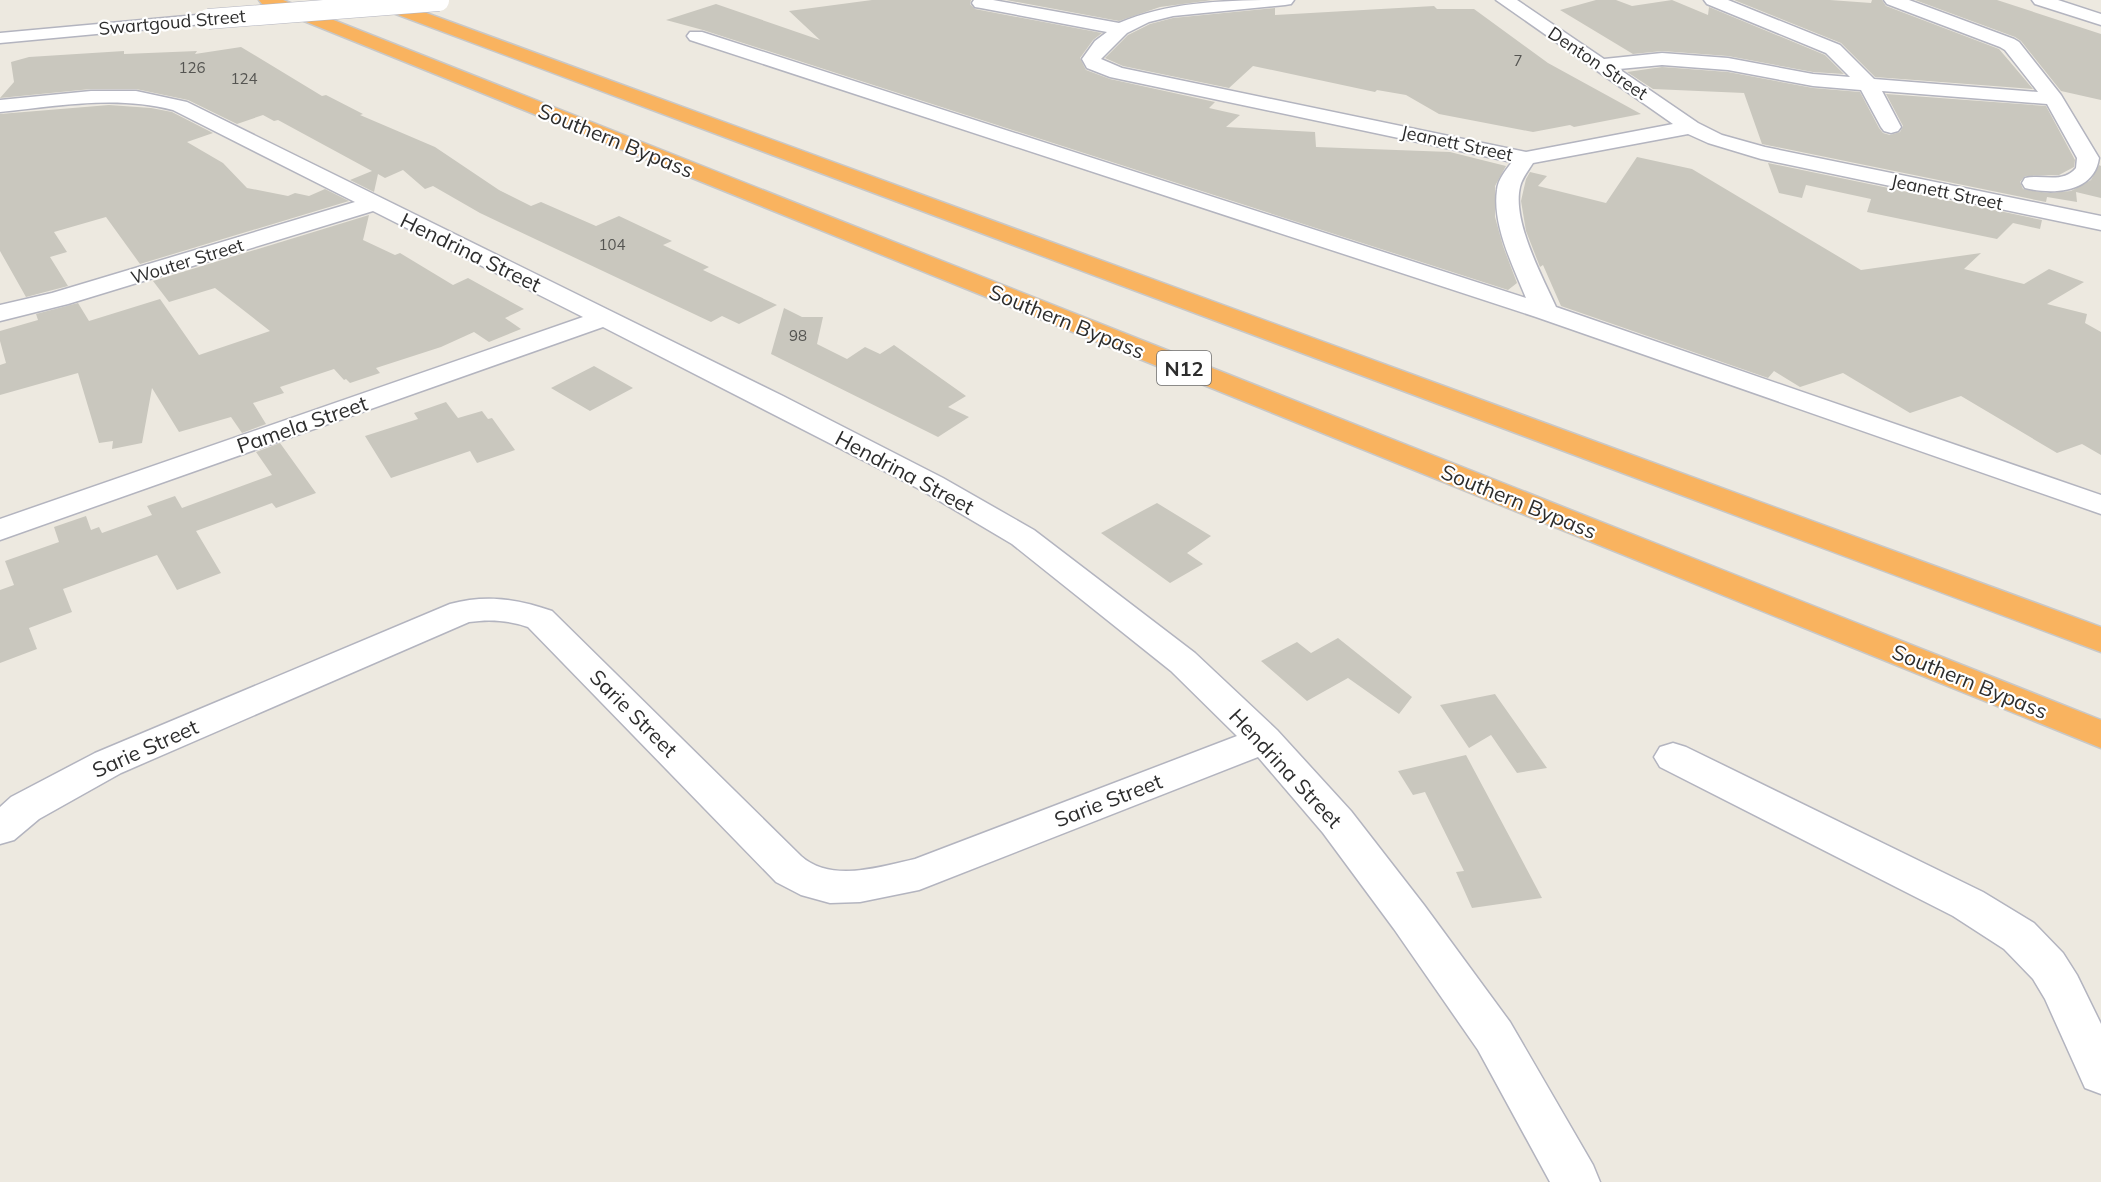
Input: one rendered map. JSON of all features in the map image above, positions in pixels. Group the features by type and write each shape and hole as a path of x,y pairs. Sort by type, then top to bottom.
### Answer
{"highway":[{"name":"Southern Bypass","path":"268,0 2101,735"},
{"path":"375,0 2101,640"}],"street":[{"name":"Jeanett Street","path":"1285,0 1164,12 1143,18 1121,29 1093,54 1091,59 1094,64 1117,73 1526,158 1691,127 1715,139 1761,153 2101,223"},
{"name":"Denton Street","path":"1504,0 1604,65 1691,127"},
{"path":"1713,0 1833,49 1869,84 1891,127"},
{"path":"1893,0 2007,43 2054,99 2088,158 2088,164 2081,174 2062,185 2033,183"},
{"path":"2041,0 2101,20"},
{"name":"Swartgoud Street","path":"0,38 445,1"},
{"path":"981,3 1121,29"},
{"path":"696,36 1545,312 2101,505"},
{"path":"1604,65 1662,59 1758,68 1803,78 2054,99"},
{"name":"Hendrina Street","path":"0,106 121,97 156,99 180,106 892,464 1023,537 1183,662 1264,740 1337,822 1409,917 1494,1036 1576,1182"},
{"path":"1526,158 1510,181 1507,192 1509,214 1545,312"},
{"name":"Wouter Street","path":"0,313 59,299 372,204"},
{"name":"Pamela Street","path":"0,530 605,318"},
{"name":"Sarie Street","path":"0,829 25,808 108,763 462,612 482,609 505,608 540,619 773,854 800,878 821,885 867,885 919,874 1264,740"},
{"path":"1672,757 1968,904 2019,936 2048,966 2062,988 2101,1073"}],"building":[{"path":"872,0 971,0 970,4 975,9 1102,33 1093,40 1080,58 1086,70 1110,79 1215,102 1209,108 1240,115 1226,127 1315,132 1316,147 1450,152 1506,166 1495,186 1495,217 1517,283 1508,290 666,20 716,4 820,40 789,11"},
{"path":"1006,0 1213,0 1160,7 1119,21"},
{"path":"1596,0 1616,0 1632,6 1672,0 1708,15 1709,7 1825,55 1844,74 1813,72 1728,56 1662,51 1633,54 1560,10"},
{"path":"1734,0 1830,0 1871,3 1872,0 1882,0 1886,6 1999,49 2033,89 1875,77 1841,43"},
{"path":"1915,0 1997,0 2101,34 2101,100 2061,91 2021,41 2015,37"},
{"path":"1434,6 1437,9 1474,9 1548,63 1641,114 1574,127 1570,125 1533,132 1439,114 1406,95 1377,90 1375,92 1253,66 1229,88 1123,66 1105,58 1128,35 1150,24 1173,18 1275,8 1275,15"},
{"path":"241,47 322,96 326,95 363,114 360,115 435,147 499,190 531,206 541,202 596,226 619,216 672,241 663,245 709,267 703,270 777,305 739,324 722,316 711,322 480,213 433,186 425,189 403,170 385,178 378,174 374,192 350,180 372,171 278,120 274,121 263,115 237,124 188,100 136,89 91,89 0,98 14,82 11,62 29,57 124,51 124,54 197,51 195,54"},
{"path":"1662,67 1728,72 1813,88 1860,92 1879,128 1883,133 1890,135 1900,132 1903,126 1886,94 2046,106 2075,160 2074,167 2059,175 2025,176 2020,182 2023,189 2048,193 2071,191 2091,180 2099,165 2101,166 2101,198 2076,192 2077,202 2047,197 2046,202 1762,144 1744,93 1653,89 1627,72"},
{"path":"109,105 172,112 213,133 187,142 223,163 247,188 288,196 295,193 309,196 325,189 349,201 140,264 106,217 54,232 67,252 50,257 68,286 26,297 0,251 0,114"},
{"path":"1637,157 1692,169 1861,270 1981,253 1964,269 2024,284 2049,269 2084,282 2047,304 2087,314 2085,323 2101,332 2101,455 2082,444 2057,453 1961,396 1910,413 1843,373 1800,387 1774,371 1768,378 1561,306 1543,265 1540,267 1526,231 1521,201 1526,179 1530,172 1547,176 1538,186 1606,203"},
{"path":"1768,163 2042,220 2040,229 2013,223 1997,239 1867,212 1871,199 1806,185 1802,198 1779,193"},
{"path":"369,215 363,240 395,255 400,253 453,285 468,278 524,309 505,318 521,329 489,342 474,332 441,347 376,368 380,373 350,383 334,369 280,387 284,393 253,403 266,424 242,433 231,417 179,432 152,388 142,443 112,449 113,441 99,443 78,373 0,395 0,365 6,363 0,341 0,331 38,320 36,314 78,303 89,321 160,299 199,355 270,331 215,288 169,302 153,281"},
{"path":"784,308 802,317 823,317 817,344 847,359 865,347 880,354 894,345 966,396 948,407 969,417 938,437 771,354"},
{"path":"594,366 633,388 590,411 551,388"},
{"path":"446,402 458,418 482,411 488,419 492,418 515,450 477,463 470,451 391,478 365,436 418,419 414,413"},
{"path":"280,443 316,493 276,508 272,503 196,531 221,573 177,590 157,555 63,589 72,612 29,628 37,649 0,663 0,590 14,585 5,561 59,542 54,527 86,516 91,530 99,527 102,533 152,515 147,506 175,496 182,508 272,475 256,452"},
{"path":"1157,503 1211,536 1187,553 1203,564 1170,583 1101,533"},
{"path":"1338,638 1412,697 1399,714 1348,678 1307,701 1261,661 1297,642 1311,653"},
{"path":"1495,694 1547,768 1517,773 1491,735 1469,748 1440,705"},
{"path":"1466,755 1542,898 1472,908 1456,872 1464,871 1425,792 1413,795 1398,771"}]}
